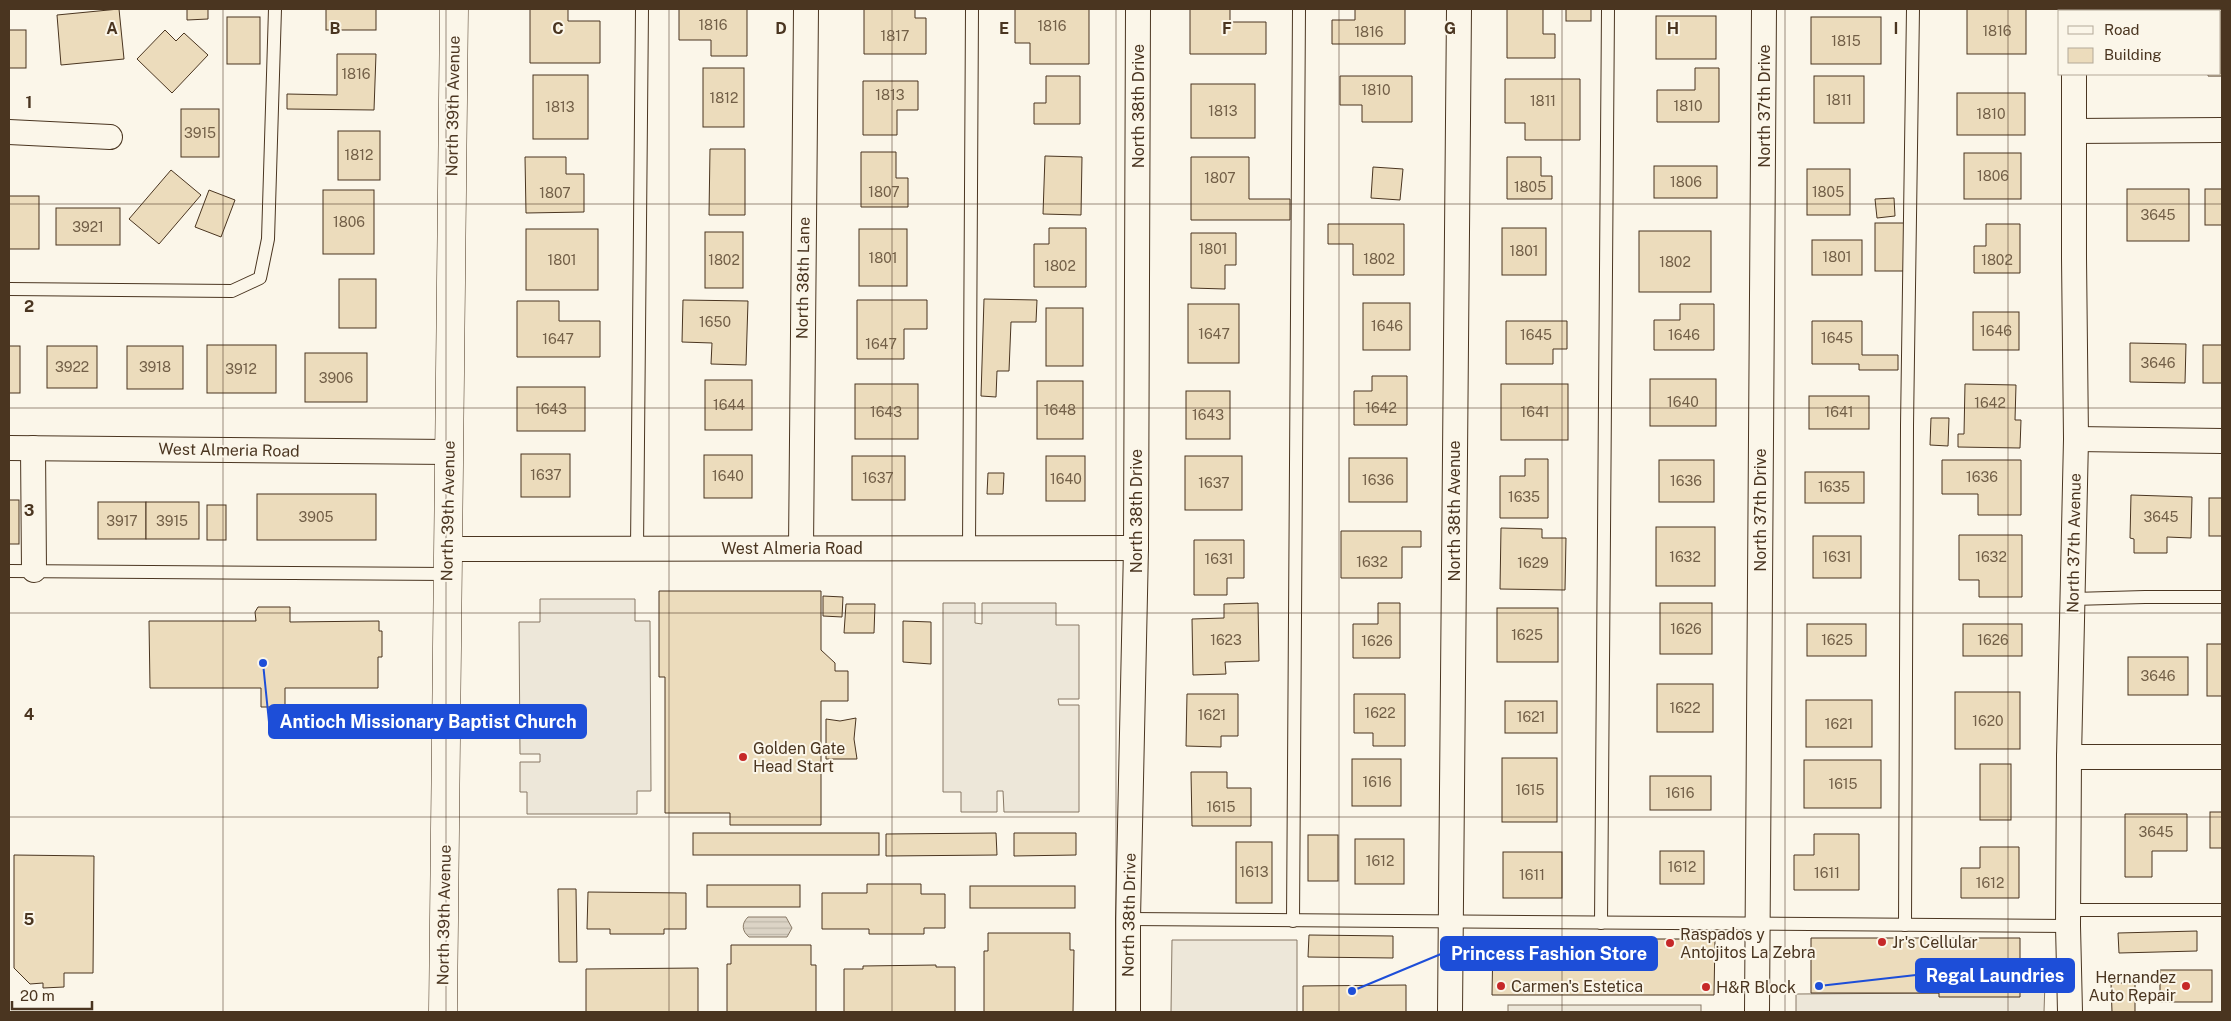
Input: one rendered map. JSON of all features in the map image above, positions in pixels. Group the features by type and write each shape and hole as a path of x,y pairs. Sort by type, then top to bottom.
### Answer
{"street":[{"name":"North 39th Avenue","path":"443,1012 454,9"},
{"name":"North 38th Lane","path":"801,548 806,9"},
{"name":"North 38th Drive","path":"1128,1012 1128,920 1136,548 1138,9"},
{"name":"North 38th Avenue","path":"1450,1012 1458,9"},
{"name":"North 37th Drive","path":"1756,1012 1764,9"},
{"name":"North 37th Avenue","path":"2070,1012 2068,918 2069,757 2076,440 2074,75"},
{"path":"2074,131 2222,130"},
{"path":"9,132 110,137"},
{"path":"2076,440 2222,441"},
{"name":"West Almeria Road","path":"9,448 449,452"},
{"path":"33,448 34,570"},
{"name":"West Almeria Road","path":"448,561 637,548 1136,548"},
{"path":"2069,757 2222,757"}],"lane":[{"path":"9,289 232,291 260,278 268,239 275,9"},
{"path":"637,548 642,9"},
{"path":"969,548 972,9"},
{"path":"1293,921 1299,9"},
{"path":"1601,923 1608,9"},
{"path":"1905,925 1907,436 1913,9"},
{"path":"9,571 448,561"},
{"path":"2072,600 2145,597 2222,597"},
{"path":"1128,920 1905,925 2222,910"}],"shaded area":[{"path":"540,599 635,599 635,621 650,621 651,791 637,791 637,814 527,814 527,792 520,792 520,762 540,762 540,754 520,754 519,622 540,622"},
{"path":"943,603 975,603 975,623 982,624 982,603 1056,603 1056,625 1079,625 1079,699 1058,699 1059,705 1079,705 1079,812 1004,812 1003,791 997,791 997,812 961,812 961,792 943,792"},
{"path":"748,917 786,917 792,928 787,937 749,937 743,927"},
{"path":"1172,940 1297,940 1297,1012 1171,1012"},
{"path":"2020,982 2045,982 2044,1012 1796,1012 1796,994 1939,993"},
{"path":"1508,1005 1701,1005 1701,1012 1508,1012"}],"building":[{"path":"119,9 124,59 61,65 57,15"},
{"path":"187,9 208,9 208,19 187,20"},
{"path":"326,9 376,9 376,30 326,30"},
{"path":"530,9 568,9 568,21 600,21 600,63 530,63"},
{"path":"679,9 747,9 747,56 711,56 711,40 679,40"},
{"path":"864,9 915,9 915,18 926,18 926,54 864,54"},
{"path":"1015,9 1089,9 1089,64 1030,64 1030,43 1015,43"},
{"path":"1190,9 1230,9 1230,22 1266,22 1266,54 1190,54"},
{"path":"1355,9 1405,9 1405,44 1332,44 1332,20 1355,20"},
{"path":"1507,9 1543,9 1543,34 1555,34 1555,58 1507,58"},
{"path":"1566,9 1591,9 1591,21 1566,21"},
{"path":"1967,9 2026,9 2026,54 1967,54"},
{"path":"2222,9 2222,76 2208,76 2221,75 2221,10 2208,10"},
{"path":"1656,16 1716,16 1716,59 1656,59"},
{"path":"227,17 260,17 260,64 227,64"},
{"path":"1811,17 1881,17 1881,64 1811,64"},
{"path":"9,30 26,30 26,68 9,68"},
{"path":"165,30 176,41 184,33 208,55 172,93 137,59"},
{"path":"337,54 376,54 374,110 287,109 287,94 337,95"},
{"path":"703,68 744,68 744,127 703,127"},
{"path":"1695,68 1719,68 1719,122 1657,122 1657,90 1695,90"},
{"path":"533,75 588,75 588,139 533,139"},
{"path":"1046,76 1080,76 1080,124 1034,124 1034,103 1046,103"},
{"path":"1340,76 1412,76 1412,122 1362,122 1362,105 1340,105"},
{"path":"1814,76 1864,76 1864,123 1814,123"},
{"path":"1505,79 1580,79 1580,140 1525,140 1525,123 1505,123"},
{"path":"863,81 918,81 918,110 897,110 897,135 863,135"},
{"path":"1191,84 1255,84 1255,138 1191,138"},
{"path":"1957,93 2025,93 2025,135 1957,135"},
{"path":"181,109 219,109 219,157 181,157"},
{"path":"338,131 380,131 380,180 338,180"},
{"path":"710,149 745,149 745,215 709,215"},
{"path":"861,152 896,152 896,178 908,178 908,207 861,207"},
{"path":"1964,153 2021,153 2021,199 1964,199"},
{"path":"1045,156 1082,157 1081,215 1043,214"},
{"path":"525,157 566,157 566,174 584,174 584,212 526,213"},
{"path":"1191,157 1249,157 1249,199 1290,199 1290,220 1191,220"},
{"path":"1507,157 1541,157 1541,176 1552,176 1552,199 1507,199"},
{"path":"1654,166 1717,166 1717,198 1654,198"},
{"path":"1373,167 1403,169 1400,200 1371,198"},
{"path":"1807,169 1850,169 1850,215 1807,215"},
{"path":"171,170 201,195 159,244 129,219"},
{"path":"2127,189 2189,189 2189,241 2127,241"},
{"path":"2205,189 2222,189 2222,225 2205,225"},
{"path":"209,190 235,200 221,237 195,227"},
{"path":"323,190 374,190 374,254 323,254"},
{"path":"9,196 39,196 39,249 9,249"},
{"path":"1894,198 1895,216 1877,218 1875,199"},
{"path":"56,208 120,208 120,245 56,245"},
{"path":"1875,223 1906,223 1906,271 1875,271"},
{"path":"1328,224 1404,224 1404,275 1353,275 1353,244 1328,244"},
{"path":"1986,224 2020,224 2020,273 1974,273 1974,246 1986,246"},
{"path":"1049,228 1086,228 1086,287 1034,287 1034,244 1049,244"},
{"path":"1502,228 1546,228 1546,275 1502,275"},
{"path":"526,229 598,229 598,290 526,290"},
{"path":"859,229 907,229 907,286 859,286"},
{"path":"1639,231 1711,231 1711,292 1639,292"},
{"path":"705,232 743,232 743,288 705,288"},
{"path":"1191,233 1236,233 1236,265 1225,265 1225,289 1191,288"},
{"path":"1812,240 1862,240 1862,275 1812,275"},
{"path":"339,279 376,279 376,328 339,328"},
{"path":"984,299 1037,300 1036,322 1011,322 1009,371 997,371 996,397 981,396"},
{"path":"683,300 748,301 746,365 711,364 712,343 682,342"},
{"path":"857,300 927,300 927,329 904,329 904,359 857,359"},
{"path":"517,301 559,301 559,321 600,321 600,357 517,357"},
{"path":"1363,303 1410,303 1410,350 1363,350"},
{"path":"1188,304 1239,304 1239,363 1188,363"},
{"path":"1680,304 1714,304 1714,350 1654,350 1654,320 1680,320"},
{"path":"1046,308 1083,308 1083,366 1046,366"},
{"path":"1973,312 2019,312 2019,350 1973,350"},
{"path":"1506,321 1567,321 1567,349 1553,349 1553,364 1506,364"},
{"path":"1812,321 1862,321 1862,355 1898,355 1898,370 1859,370 1859,364 1812,364"},
{"path":"2130,343 2186,344 2185,383 2130,382"},
{"path":"207,345 276,345 276,393 207,393"},
{"path":"2203,345 2222,345 2222,383 2203,383"},
{"path":"9,346 20,346 20,393 9,393"},
{"path":"47,346 97,346 97,388 47,388"},
{"path":"127,346 183,346 183,389 127,389"},
{"path":"305,353 367,353 367,402 305,402"},
{"path":"1372,376 1407,376 1407,425 1354,425 1354,391 1372,391"},
{"path":"1650,379 1716,379 1716,426 1650,426"},
{"path":"705,380 752,380 752,430 705,430"},
{"path":"1037,381 1083,381 1083,439 1037,439"},
{"path":"855,384 918,384 918,439 855,439"},
{"path":"1501,384 1568,384 1568,440 1501,440"},
{"path":"1965,384 2016,385 2015,420 2021,420 2020,448 1958,447 1958,434 1964,434"},
{"path":"517,387 585,387 585,431 517,431"},
{"path":"1186,391 1230,391 1230,439 1186,439"},
{"path":"1809,396 1869,396 1869,429 1809,429"},
{"path":"1931,418 1949,418 1948,446 1930,445"},
{"path":"521,454 570,454 570,497 521,497"},
{"path":"704,455 752,455 752,498 704,498"},
{"path":"852,456 905,456 905,500 852,500"},
{"path":"1046,456 1085,456 1085,501 1046,501"},
{"path":"1185,456 1242,456 1242,510 1185,510"},
{"path":"1349,458 1407,458 1407,502 1349,502"},
{"path":"1525,459 1548,459 1548,518 1500,518 1500,476 1525,476"},
{"path":"1659,460 1714,460 1714,502 1659,502"},
{"path":"1942,460 2021,460 2021,515 1978,515 1978,494 1942,494"},
{"path":"1805,472 1864,472 1864,503 1805,503"},
{"path":"988,473 1004,473 1003,494 987,494"},
{"path":"257,494 376,494 376,540 257,540"},
{"path":"2131,495 2192,497 2191,538 2167,537 2167,553 2134,553 2134,539 2130,538"},
{"path":"2209,498 2222,498 2222,536 2209,536"},
{"path":"9,500 19,500 19,544 9,544"},
{"path":"98,502 146,502 146,539 98,539"},
{"path":"146,502 199,502 199,539 146,539"},
{"path":"207,505 226,505 226,540 207,540"},
{"path":"1656,527 1715,527 1715,586 1656,586"},
{"path":"1501,528 1542,529 1542,538 1566,538 1565,590 1500,589"},
{"path":"1341,531 1421,531 1421,547 1402,547 1402,578 1341,578"},
{"path":"1959,535 2022,535 2022,597 1979,597 1979,580 1959,580"},
{"path":"1813,536 1861,536 1861,578 1813,578"},
{"path":"1194,540 1244,540 1244,578 1227,578 1227,595 1194,595"},
{"name":"Golden Gate Head Start","path":"659,591 821,591 821,650 835,663 835,671 848,671 848,701 821,701 821,825 730,825 730,813 665,813 665,677 659,677"},
{"path":"823,596 843,597 842,617 823,616"},
{"path":"1258,603 1259,661 1225,662 1226,674 1193,675 1192,619 1224,618 1224,604"},
{"path":"1378,603 1400,603 1400,658 1353,658 1353,624 1378,624"},
{"path":"1660,603 1712,603 1712,654 1660,654"},
{"path":"846,604 875,604 874,633 844,633"},
{"path":"258,607 290,607 290,622 379,621 379,631 382,631 382,657 378,657 378,688 285,688 285,707 261,707 261,688 150,688 149,621 256,621 255,612"},
{"path":"1497,608 1558,608 1558,662 1497,662"},
{"path":"903,621 931,622 931,664 903,662"},
{"path":"1807,624 1866,624 1866,656 1807,656"},
{"path":"1963,624 2022,624 2022,656 1963,656"},
{"path":"2207,644 2222,644 2222,696 2207,696"},
{"path":"2128,657 2188,657 2188,695 2128,695"},
{"path":"1657,684 1713,684 1713,732 1657,732"},
{"path":"1955,692 2020,692 2020,749 1955,749"},
{"path":"1187,694 1238,694 1238,736 1221,736 1221,747 1186,746"},
{"path":"1354,694 1405,694 1405,746 1373,746 1373,733 1354,733"},
{"path":"1806,700 1872,700 1872,747 1806,747"},
{"path":"1505,701 1557,701 1557,733 1505,733"},
{"path":"856,718 854,739 857,759 826,759 826,719 840,721"},
{"path":"1502,758 1557,758 1557,822 1502,822"},
{"path":"1352,759 1401,759 1401,806 1352,806"},
{"path":"1804,760 1881,760 1881,808 1804,808"},
{"path":"1980,764 2011,764 2011,820 1980,820"},
{"path":"1191,772 1227,772 1227,788 1251,788 1251,826 1192,826"},
{"path":"1650,776 1711,776 1711,810 1650,810"},
{"path":"2210,812 2222,812 2222,848 2210,848"},
{"path":"2125,814 2187,814 2187,851 2152,851 2152,877 2125,877"},
{"path":"693,833 879,833 879,855 693,855"},
{"path":"996,833 997,855 886,856 886,834"},
{"path":"1014,833 1076,833 1076,855 1014,856"},
{"path":"1814,834 1859,834 1859,890 1794,890 1794,855 1814,855"},
{"path":"1308,835 1338,835 1338,881 1308,881"},
{"path":"1355,839 1404,839 1404,884 1355,884"},
{"path":"1236,842 1272,842 1272,903 1236,903"},
{"path":"1980,847 2019,847 2019,898 1961,898 1961,868 1980,868"},
{"path":"1660,851 1704,851 1704,884 1660,884"},
{"path":"1503,852 1562,852 1562,898 1503,898"},
{"path":"14,855 94,856 93,973 64,973 64,987 43,988 43,983 30,984 14,968"},
{"path":"867,884 921,884 921,894 945,894 945,928 924,928 924,934 869,934 869,929 822,929 822,893 867,893"},
{"path":"707,885 800,885 800,907 707,907"},
{"path":"970,886 1075,886 1075,908 970,908"},
{"path":"558,889 576,889 577,962 559,962"},
{"path":"588,892 686,893 686,929 664,929 664,934 610,934 610,929 587,929"},
{"path":"2197,931 2197,951 2119,953 2118,933"},
{"path":"988,933 1070,933 1070,950 1074,950 1073,1012 984,1012 984,951 988,951"},
{"path":"1309,935 1393,936 1393,958 1308,957"},
{"path":"1811,938 2020,938 2020,997 1939,997 1939,993 1811,993"},
{"path":"1493,939 1715,939 1714,995 1492,995"},
{"path":"731,945 811,945 811,965 816,965 816,1012 727,1012 727,964 731,964"},
{"path":"936,965 936,967 955,967 955,1012 844,1012 844,969 863,969 863,966"},
{"path":"698,968 698,1012 586,1012 586,969"},
{"name":"Hernandez Auto Repair","path":"2160,970 2212,970 2212,1002 2160,1002"},
{"path":"2111,983 2135,983 2135,1012 2112,1012"},
{"path":"1406,985 1406,1012 1303,1012 1303,986"}],"place":[{"name":"Antioch Missionary Baptist Church","path":"263,663"},
{"name":"Golden Gate Head Start","path":"743,757"},
{"name":"Jr's Cellular","path":"1882,942"},
{"name":"Raspados y Antojitos La Zebra","path":"1670,943"},
{"name":"Carmen's Estetica","path":"1501,986"},
{"name":"Regal Laundries","path":"1819,986"},
{"name":"Hernandez Auto Repair","path":"2186,986"},
{"name":"H&R Block","path":"1706,987"},
{"name":"Princess Fashion Store","path":"1352,991"}]}
